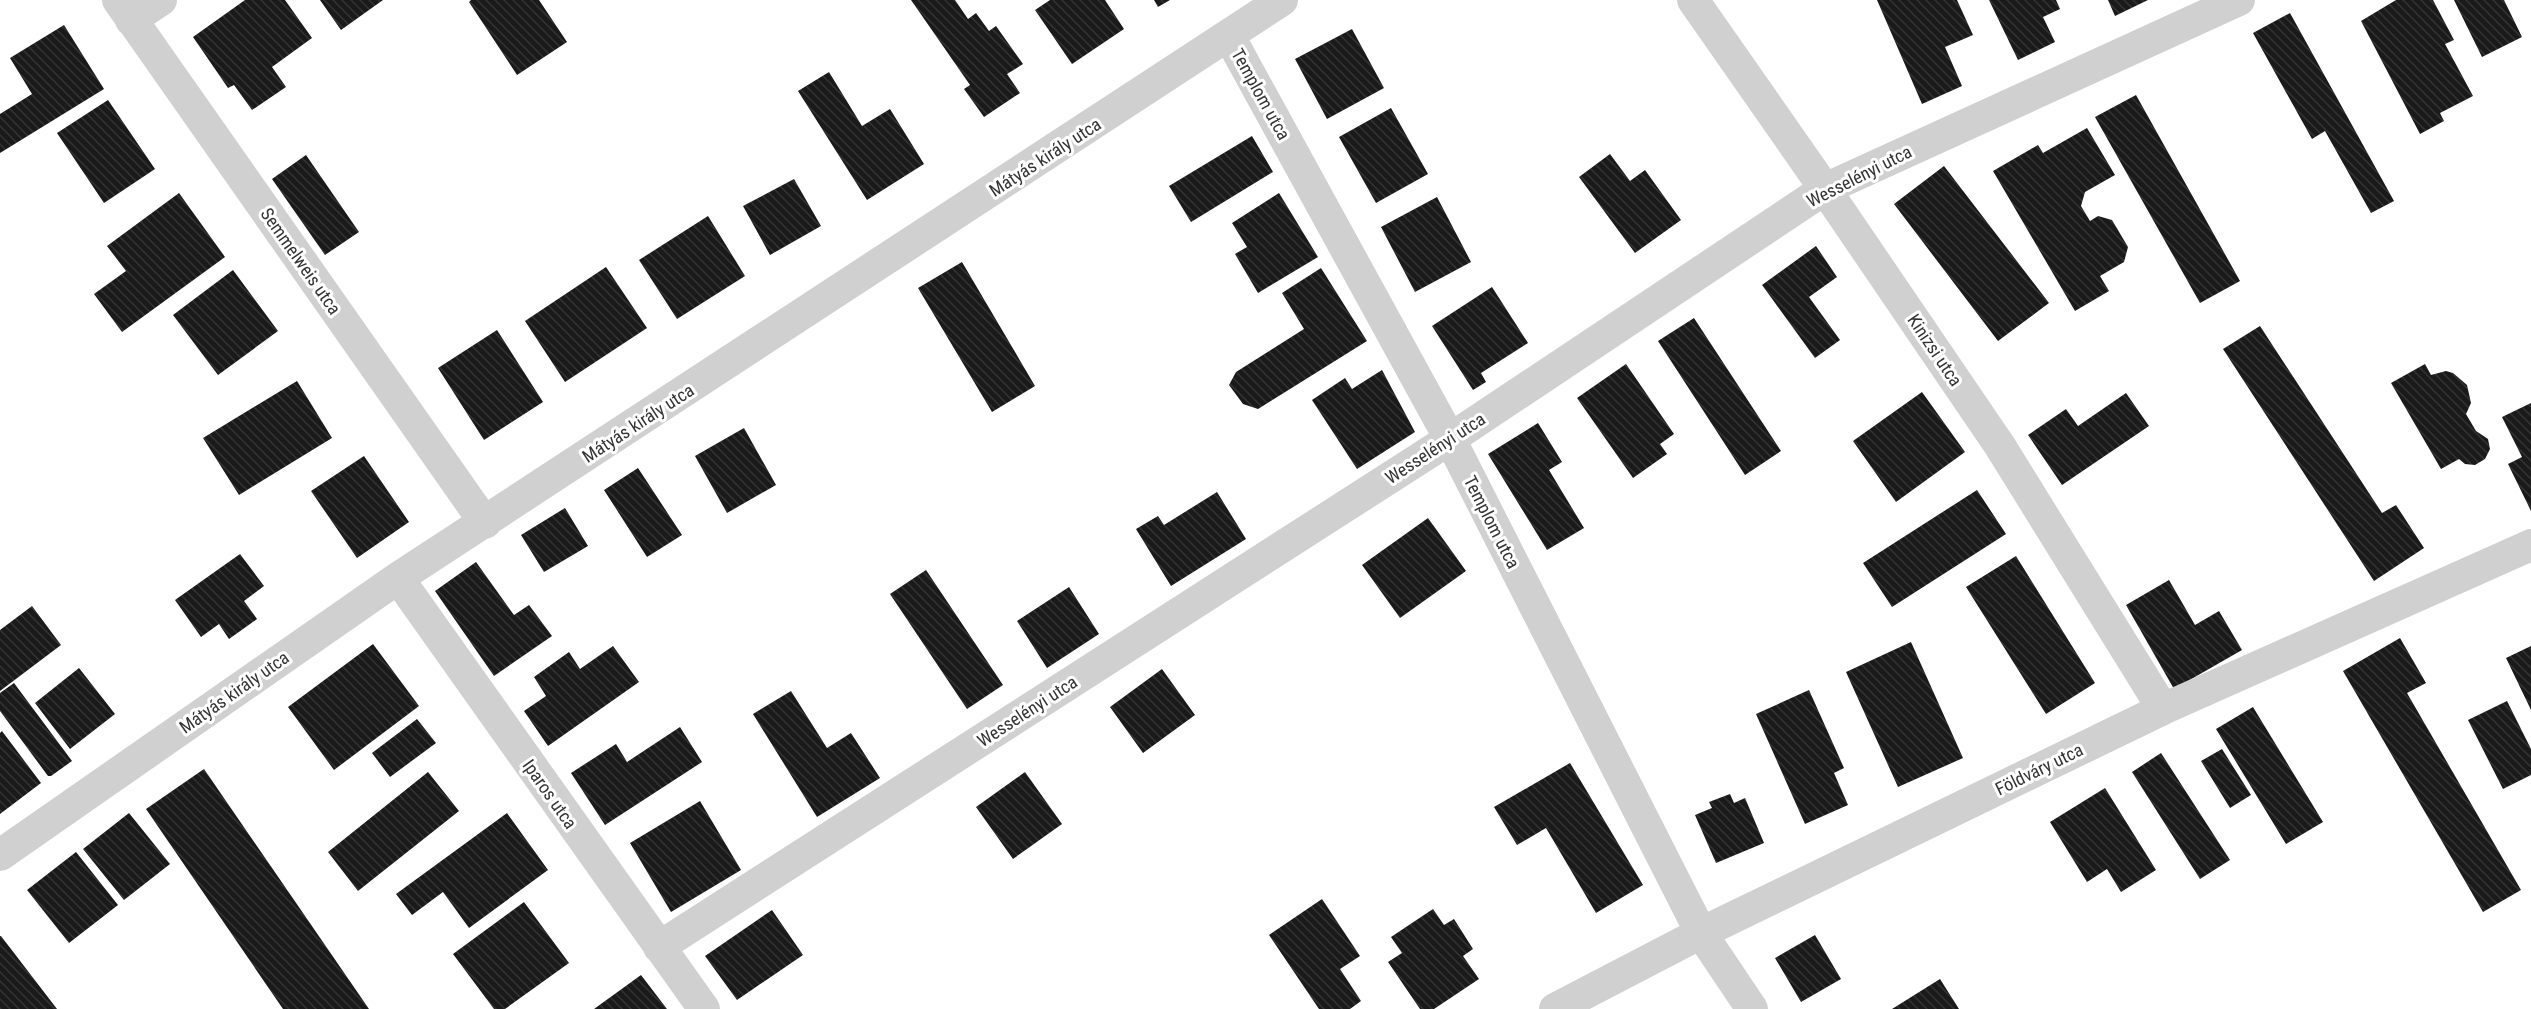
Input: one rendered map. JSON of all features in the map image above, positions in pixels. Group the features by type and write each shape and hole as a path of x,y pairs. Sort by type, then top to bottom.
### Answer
{"street":[{"path":"124,10 161,0"},
{"name":"Mátyás király utca","path":"0,855 398,578 1282,0"},
{"name":"Kinizsi utca","path":"1693,0 2000,446 2163,709"},
{"name":"Wesselényi utca","path":"659,947 1450,439 1825,189 2239,0"},
{"name":"Semmelweis utca","path":"124,10 485,523"},
{"name":"Templom utca","path":"1229,36 1450,439 1701,933 1752,1009"},
{"name":"Földváry utca","path":"1555,1009 1701,933 2163,709 2531,545"},
{"name":"Iparos utca","path":"398,578 704,1009"}],"building":[{"path":"245,0 285,0 312,38 272,67 286,87 252,110 234,85 228,88 193,37"},
{"path":"320,0 383,0 341,30"},
{"path":"471,0 539,0 567,42 517,75 469,2"},
{"path":"911,0 955,0 968,19 976,13 989,31 996,26 1023,64 1007,74 1020,93 984,117 964,89 970,85"},
{"path":"1050,0 1105,0 1124,29 1072,64 1035,10"},
{"path":"1154,0 1170,0 1158,7"},
{"path":"1877,0 1957,0 1973,35 1945,47 1962,86 1922,104"},
{"path":"1989,0 2056,0 2060,9 2043,17 2055,42 2018,60"},
{"path":"2108,0 2148,0 2115,16"},
{"path":"2396,0 2433,0 2454,40 2445,44 2473,96 2440,113 2444,121 2420,134 2361,21"},
{"path":"2454,0 2504,0 2522,37 2482,57"},
{"path":"2290,13 2394,201 2371,213 2325,131 2312,139 2253,33"},
{"path":"64,25 104,89 0,153 0,114 32,94 10,58"},
{"path":"1352,29 1384,88 1327,119 1295,59"},
{"path":"829,72 862,126 890,109 924,164 867,200 798,91"},
{"path":"2136,95 2240,281 2200,303 2095,117"},
{"path":"108,100 155,169 104,203 57,133"},
{"path":"1391,108 1428,174 1376,203 1339,137"},
{"path":"2087,128 2115,175 2085,192 2081,206 2090,221 2098,216 2112,220 2128,247 2124,262 2100,276 2109,291 2075,311 1993,171 2038,145 2043,153"},
{"path":"1252,136 1273,172 1191,222 1169,186"},
{"path":"1610,154 1630,181 1645,170 1681,220 1635,253 1579,177"},
{"path":"306,155 359,232 325,255 272,179"},
{"path":"1944,166 2049,303 1998,341 1894,204"},
{"path":"794,179 821,226 770,255 743,206"},
{"path":"179,193 225,257 122,332 94,294 126,271 107,246"},
{"path":"1279,193 1318,257 1258,293 1235,254 1247,247 1232,223"},
{"path":"1437,197 1471,262 1415,292 1381,227"},
{"path":"708,216 745,276 677,319 639,260"},
{"path":"1816,246 1837,277 1809,297 1840,340 1815,358 1762,285"},
{"path":"962,262 1035,386 992,412 918,288"},
{"path":"606,267 647,328 565,382 525,321"},
{"path":"1321,268 1367,341 1258,409 1243,404 1229,385 1236,372 1304,329 1282,293"},
{"path":"233,270 278,331 218,375 173,315"},
{"path":"1492,287 1528,343 1481,373 1486,382 1473,390 1432,326"},
{"path":"1694,318 1781,451 1745,475 1658,341"},
{"path":"2260,326 2382,513 2396,505 2424,548 2374,581 2223,349"},
{"path":"497,330 543,402 484,440 438,368"},
{"path":"1626,364 1674,434 1660,444 1667,454 1633,478 1577,398"},
{"path":"2425,364 2431,375 2446,371 2453,373 2467,385 2471,403 2466,414 2476,431 2488,439 2490,449 2485,459 2475,465 2465,464 2459,459 2441,469 2391,383"},
{"path":"1382,370 1415,432 1357,469 1312,400 1345,378 1352,389"},
{"path":"297,381 332,438 239,495 203,438"},
{"path":"1922,392 1965,452 1896,502 1853,441"},
{"path":"2126,393 2149,426 2062,485 2028,435 2066,409 2078,426"},
{"path":"2531,403 2531,511 2508,464 2522,457 2502,417"},
{"path":"1538,423 1562,462 1549,470 1584,528 1547,550 1488,454"},
{"path":"744,428 776,485 727,513 695,456"},
{"path":"364,456 409,522 357,558 311,491"},
{"path":"638,468 682,535 647,557 604,490"},
{"path":"1977,490 2006,534 1892,607 1863,563"},
{"path":"1217,492 1246,539 1171,586 1136,529 1158,516 1164,525"},
{"path":"565,508 588,546 544,572 521,535"},
{"path":"1428,518 1466,571 1400,618 1362,565"},
{"path":"240,554 264,586 244,601 257,619 229,639 219,624 201,637 175,600"},
{"path":"2016,556 2095,683 2046,714 1966,587"},
{"path":"476,562 514,615 529,605 552,636 494,676 435,591"},
{"path":"926,570 1003,685 967,709 890,594"},
{"path":"2169,580 2195,625 2219,611 2242,650 2174,689 2126,605"},
{"path":"1069,587 1099,634 1047,668 1017,621"},
{"path":"32,606 61,645 0,691 0,630"},
{"path":"2400,638 2426,683 2407,693 2521,890 2483,912 2343,671"},
{"path":"1911,642 1963,758 1898,787 1846,672"},
{"path":"373,644 419,706 334,770 288,707"},
{"path":"613,646 639,682 548,746 524,711 546,696 534,677 569,652 580,669"},
{"path":"2531,646 2531,710 2506,658"},
{"path":"79,668 115,714 70,749 35,703"},
{"path":"1162,669 1195,715 1143,753 1110,707"},
{"path":"14,683 72,761 51,776 48,776 0,711 0,693"},
{"path":"1809,690 1844,768 1834,773 1848,805 1805,824 1756,714"},
{"path":"791,691 827,748 851,733 880,778 817,817 753,714"},
{"path":"2507,701 2531,749 2531,775 2503,789 2468,720"},
{"path":"2253,707 2323,822 2286,844 2216,729"},
{"path":"417,719 436,743 390,777 372,753"},
{"path":"680,727 702,762 605,825 571,773 616,744 627,762"},
{"path":"2,731 41,783 0,814 0,733"},
{"path":"2222,749 2251,795 2230,808 2201,761"},
{"path":"2161,753 2230,860 2200,879 2132,772"},
{"path":"1570,763 1643,885 1596,913 1546,828 1517,845 1494,807"},
{"path":"204,769 369,1009 283,1009 146,809"},
{"path":"428,772 459,811 358,891 328,852"},
{"path":"1025,772 1062,824 1013,859 976,807"},
{"path":"2105,788 2156,870 2121,892 2107,869 2087,882 2050,822"},
{"path":"1730,794 1734,803 1745,798 1764,843 1716,863 1695,815 1712,808 1709,802"},
{"path":"700,801 741,870 671,912 630,843"},
{"path":"129,813 170,864 124,900 83,849"},
{"path":"507,813 548,870 469,928 443,892 412,915 396,894"},
{"path":"76,852 118,905 69,943 27,890"},
{"path":"1322,899 1360,956 1340,969 1361,1001 1350,1009 1319,1009 1269,935"},
{"path":"524,902 569,963 505,1009 494,1009 453,954"},
{"path":"1433,909 1444,925 1454,919 1473,949 1463,956 1479,979 1434,1009 1420,1009 1388,962 1402,953 1391,937"},
{"path":"772,910 803,955 737,1000 705,956"},
{"path":"1815,935 1841,979 1801,1002 1775,958"},
{"path":"1,936 57,1009 0,1009"},
{"path":"641,975 667,1009 594,1009"},
{"path":"1940,979 1959,1009 1892,1009"}]}
